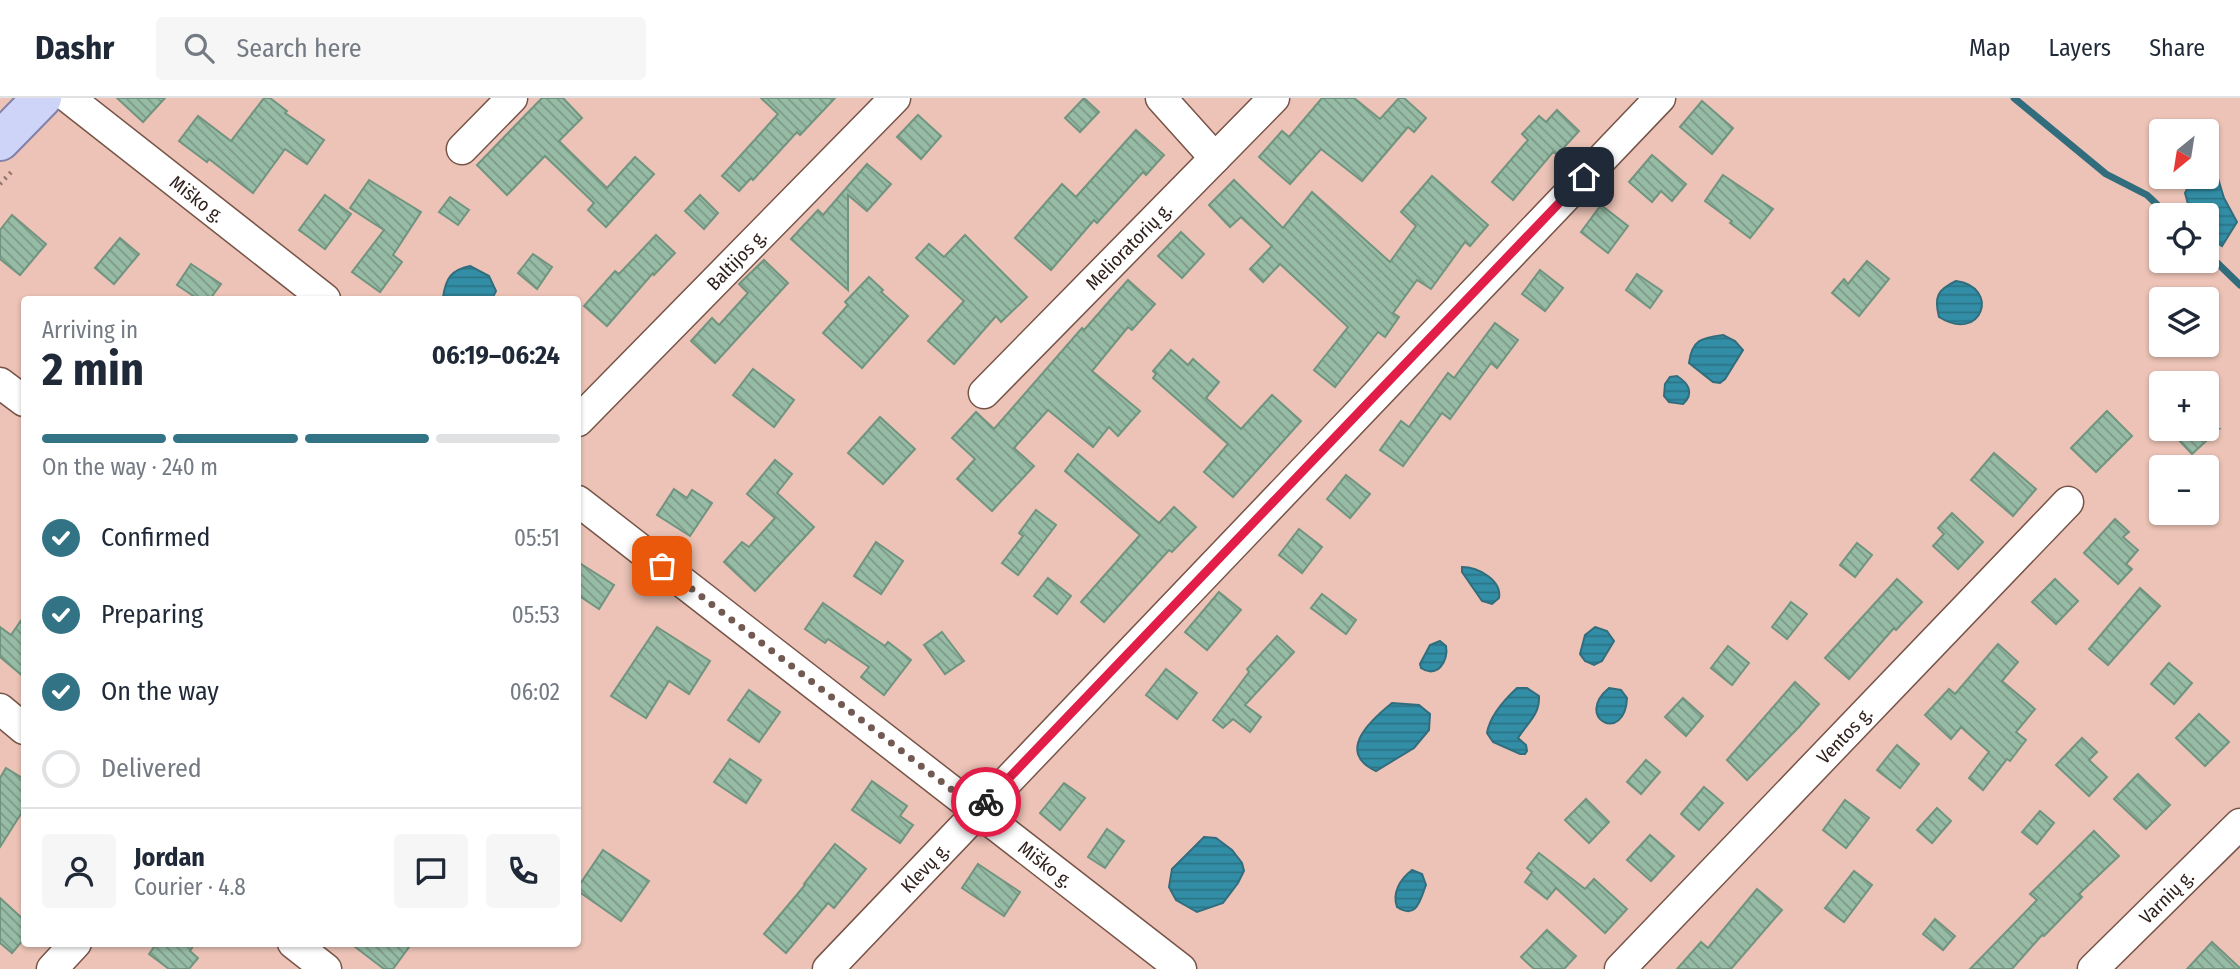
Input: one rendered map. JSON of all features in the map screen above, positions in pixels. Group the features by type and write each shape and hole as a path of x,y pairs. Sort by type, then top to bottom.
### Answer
{"main road":[{"path":"0,141 42,98"}],"street":[{"name":"Miško g.","path":"69,98 321,296"},
{"path":"462,149 512,98"},
{"name":"Baltijos g.","path":"581,418 895,98"},
{"path":"1161,98 1215,158"},
{"name":"Melioratorių g.","path":"984,393 1274,98"},
{"name":"Klevų g.","path":"828,969 1660,98"},
{"path":"0,383 21,399"},
{"name":"Ventos g.","path":"1620,969 2068,502"},
{"name":"Miško g.","path":"581,503 1181,969"},
{"path":"0,709 21,726"},
{"name":"Varnių g.","path":"2094,969 2240,824"},
{"path":"52,969 72,947"},
{"path":"298,947 326,969"}],"water":[{"path":"2219,182 2237,222 2222,246 2219,244 2219,203 2188,203 2185,193 2187,189 2219,189"},
{"path":"470,266 489,276 496,291 494,296 443,296 450,276"},
{"path":"1956,281 1970,285 1982,302 1975,319 1966,324 1939,317 1938,295"},
{"path":"1723,335 1735,341 1743,350 1720,383 1713,382 1689,363 1690,355 1699,341"},
{"path":"1677,376 1689,389 1689,396 1683,404 1669,402 1664,396 1665,384 1670,377"},
{"path":"1462,567 1475,569 1493,580 1499,598 1492,604 1482,601 1462,572"},
{"path":"1595,627 1607,631 1614,641 1602,661 1594,665 1585,661 1580,654 1585,635"},
{"path":"1440,641 1446,646 1446,657 1441,667 1432,671 1421,668 1420,664 1430,645"},
{"path":"1517,688 1527,688 1539,696 1535,714 1518,738 1526,745 1525,754 1493,742 1487,733 1494,714"},
{"path":"1609,688 1621,690 1627,698 1624,712 1618,720 1611,723 1598,717 1596,709 1599,699"},
{"path":"1392,703 1419,705 1430,714 1429,730 1414,748 1376,771 1358,755 1358,746 1367,727"},
{"path":"1204,837 1216,838 1232,850 1242,863 1244,871 1223,903 1197,912 1176,900 1169,887 1172,869"},
{"path":"1412,870 1422,874 1426,885 1417,906 1409,911 1397,907 1396,892"}],"building":[{"path":"117,98 165,98 143,122"},
{"path":"264,98 270,98 287,111 285,113 324,140 307,164 285,149 253,193 209,159 207,162 179,141 198,116 231,141"},
{"path":"542,98 563,98 582,118 559,141 607,188 635,157 654,174 606,227 588,210 594,203 545,156 507,195 477,165"},
{"path":"761,98 835,98 800,135 797,132 753,180 751,178 739,191 722,176 778,114"},
{"path":"1084,98 1099,112 1080,132 1065,118"},
{"path":"1322,98 1354,98 1380,119 1399,98 1404,98 1426,118 1414,132 1408,127 1362,181 1321,149 1290,184 1259,157 1282,131 1289,137"},
{"path":"1702,101 1733,128 1712,154 1680,127"},
{"path":"1557,110 1579,131 1557,155 1553,152 1513,200 1492,182 1528,140 1522,134 1539,116 1546,122"},
{"path":"918,115 941,136 921,159 897,137"},
{"path":"1136,130 1164,155 1146,175 1143,172 1097,223 1094,220 1051,270 1015,238 1062,184 1076,197"},
{"path":"1652,155 1686,184 1672,201 1661,191 1652,202 1629,182"},
{"path":"867,164 891,184 867,211 848,195 848,290 791,239 818,210 823,215"},
{"path":"1723,175 1773,209 1750,238 1705,201"},
{"path":"1432,176 1488,225 1470,246 1465,242 1431,289 1417,280 1393,313 1399,317 1385,337 1378,332 1335,387 1314,370 1348,327 1280,264 1263,282 1250,269 1272,246 1241,217 1230,227 1209,205 1234,180 1283,228 1312,192 1390,262 1416,226 1401,212"},
{"path":"369,180 421,212 393,255 402,262 380,292 352,272 384,230 350,208"},
{"path":"325,195 351,214 325,249 299,230"},
{"path":"700,195 718,213 704,229 685,211"},
{"path":"450,197 469,210 458,225 439,212"},
{"path":"1601,205 1628,226 1608,253 1581,232"},
{"path":"12,215 46,244 20,275 0,259 0,230"},
{"path":"1181,232 1204,254 1182,278 1158,256"},
{"path":"656,235 675,253 654,275 653,273 607,326 584,306 615,271 619,274"},
{"path":"965,235 1027,297 1001,322 996,316 954,364 928,341 964,301 916,258 929,244 944,257"},
{"path":"120,238 139,254 114,284 95,268"},
{"path":"533,254 552,267 537,289 518,273"},
{"path":"764,260 788,283 715,363 691,341 712,318 719,325 748,293 739,284"},
{"path":"1867,261 1889,279 1859,316 1832,293 1844,279 1848,284"},
{"path":"191,264 221,284 212,296 194,296 177,285"},
{"path":"1540,270 1563,288 1545,311 1522,294"},
{"path":"1637,274 1662,291 1650,308 1626,290"},
{"path":"869,277 883,290 881,292 908,316 862,368 823,333 848,305 845,302"},
{"path":"1128,280 1155,304 1132,330 1128,327 1092,371 1140,411 1118,436 1109,427 1093,447 1048,410 1014,448 1034,466 992,511 957,479 975,459 952,438 976,412 994,429 1082,328 1084,330"},
{"path":"1495,323 1518,340 1497,368 1491,363 1450,419 1442,413 1403,466 1380,450 1401,421 1409,427 1448,373 1454,378"},
{"path":"1171,350 1188,365 1193,359 1219,382 1206,398 1241,429 1272,395 1301,421 1233,497 1204,472 1228,444 1153,378 1156,374 1153,371"},
{"path":"753,369 794,400 774,427 733,395"},
{"path":"2107,411 2132,436 2096,472 2071,448"},
{"path":"880,417 915,449 883,484 848,453"},
{"path":"2180,441 2206,441 2192,454"},
{"path":"1994,453 2036,489 2013,516 1971,480"},
{"path":"1078,454 1159,523 1174,507 1196,527 1172,552 1169,550 1104,622 1081,602 1140,535 1065,471"},
{"path":"775,460 792,474 777,493 814,527 755,591 724,562 742,542 749,547 775,518 747,494"},
{"path":"1346,475 1370,494 1350,518 1327,499"},
{"path":"674,489 687,498 692,490 712,503 690,536 657,515"},
{"path":"1036,510 1056,525 1018,575 1002,563 1023,536 1019,533"},
{"path":"1952,513 1983,542 1958,569 1933,546 1944,534 1938,528"},
{"path":"2115,519 2129,532 2123,537 2138,550 2126,564 2132,569 2118,584 2084,553"},
{"path":"1299,529 1322,547 1302,573 1279,555"},
{"path":"876,542 903,561 881,594 854,576"},
{"path":"1857,543 1872,555 1855,577 1840,565"},
{"path":"581,564 614,585 599,609 581,597"},
{"path":"1048,578 1071,596 1057,614 1034,596"},
{"path":"1897,579 1922,602 1896,630 1894,628 1849,679 1825,658"},
{"path":"2055,579 2078,601 2056,624 2032,602"},
{"path":"2140,588 2160,606 2108,665 2089,649"},
{"path":"1219,592 1241,610 1207,650 1185,632"},
{"path":"1322,594 1356,620 1346,634 1311,608"},
{"path":"1791,602 1807,614 1787,639 1772,627"},
{"path":"823,603 885,646 888,642 911,660 884,695 861,677 869,667 828,639 825,643 805,629"},
{"path":"21,620 21,674 0,657 0,627 11,635"},
{"path":"657,627 710,661 689,694 669,681 646,718 611,696"},
{"path":"942,632 964,661 945,674 924,645"},
{"path":"1277,636 1294,652 1245,705 1261,717 1250,732 1233,719 1223,728 1213,720 1249,672 1247,669"},
{"path":"1998,644 2018,662 2002,681 2035,709 2016,732 2026,740 1983,790 1969,778 1989,752 1961,727 1951,739 1925,715 1949,689 1955,694"},
{"path":"1728,646 1749,663 1732,685 1711,668"},
{"path":"2169,663 2192,683 2174,704 2151,684"},
{"path":"1166,669 1197,693 1177,719 1146,695"},
{"path":"1795,682 1819,704 1747,780 1727,760"},
{"path":"749,690 780,712 759,742 728,720"},
{"path":"1683,698 1703,716 1686,736 1665,717"},
{"path":"2199,714 2229,742 2205,766 2176,738"},
{"path":"2082,738 2097,752 2089,760 2107,777 2089,796 2056,765"},
{"path":"1897,745 1919,764 1900,788 1877,770"},
{"path":"730,759 761,780 746,803 714,782"},
{"path":"1646,760 1660,772 1641,794 1627,782"},
{"path":"6,768 21,777 21,814 0,847 0,778"},
{"path":"2138,774 2170,805 2146,829 2114,799"},
{"path":"872,781 907,806 900,816 913,825 900,843 852,810"},
{"path":"1064,783 1085,798 1060,830 1040,813"},
{"path":"1704,787 1723,803 1699,830 1681,814"},
{"path":"1586,799 1609,822 1589,843 1565,820"},
{"path":"1845,800 1869,818 1846,848 1823,830"},
{"path":"1937,808 1951,821 1932,843 1917,830"},
{"path":"2040,811 2054,823 2037,844 2022,832"},
{"path":"1107,829 1124,841 1105,868 1088,857"},
{"path":"2094,831 2119,856 2079,894 2082,897 2044,936 2042,935 2012,969 1970,969 2037,900 2030,894"},
{"path":"1650,835 1674,856 1651,881 1627,860"},
{"path":"835,844 866,869 834,908 828,903 786,953 764,934"},
{"path":"603,850 649,881 621,921 581,893 581,883"},
{"path":"1539,853 1585,889 1594,879 1627,909 1605,933 1556,888 1547,899 1525,882 1532,872 1527,868"},
{"path":"978,864 1020,892 1004,916 962,888"},
{"path":"1854,871 1872,885 1844,922 1825,908"},
{"path":"1757,889 1782,910 1731,969 1677,969 1701,942 1708,948"},
{"path":"0,898 21,917 21,942 12,953 0,943"},
{"path":"1935,919 1955,936 1943,950 1923,934"},
{"path":"1547,930 1576,956 1564,969 1534,969 1521,957"},
{"path":"2212,942 2240,968 2240,969 2187,969"},
{"path":"154,947 192,947 190,951 198,958 189,969 169,969 149,954"},
{"path":"355,947 409,947 393,969 384,969"}],"waterway":[{"path":"2014,98 2106,174 2147,195 2155,203"},
{"path":"2219,265 2240,285"}],"way so far":[{"path":"662,566 978,810 986,802"}],"route":[{"path":"986,802 1584,177"}]}
